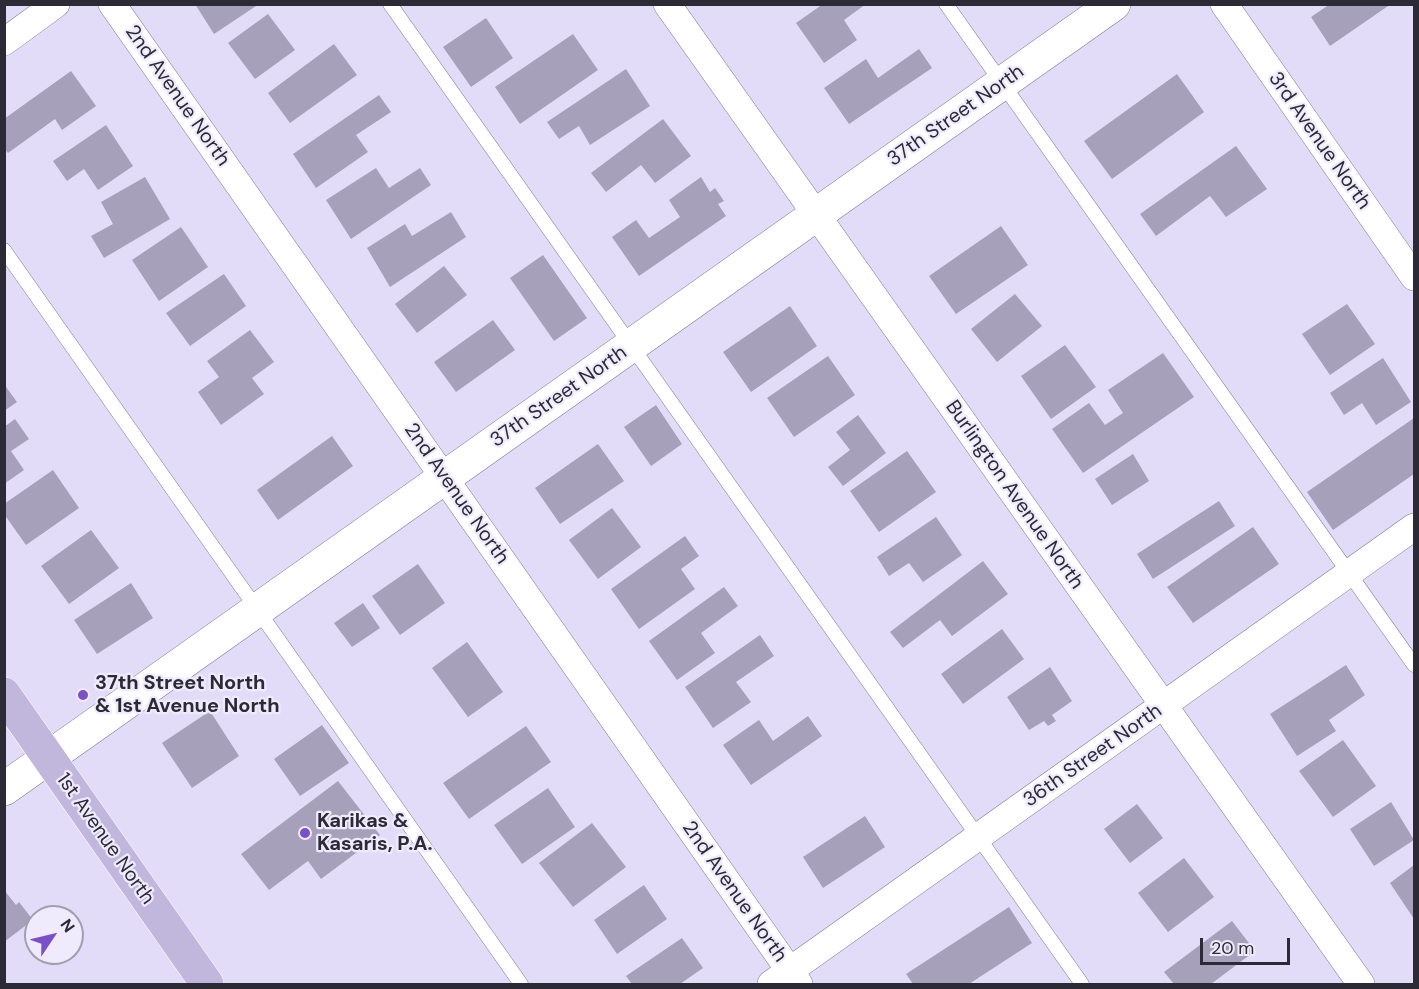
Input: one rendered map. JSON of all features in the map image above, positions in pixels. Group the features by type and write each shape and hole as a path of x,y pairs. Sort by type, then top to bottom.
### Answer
{"main road":[{"name":"1st Avenue North","path":"4,694 207,984"}],"street":[{"path":"4,42 56,4"},
{"name":"2nd Avenue North","path":"112,4 445,478 786,980"},
{"name":"Burlington Avenue North","path":"666,4 1361,984"},
{"name":"37th Street North","path":"4,789 1114,4"},
{"name":"3rd Avenue North","path":"1224,4 1414,277"},
{"name":"36th Street North","path":"786,980 979,837 1414,527"}],"lane":[{"path":"390,4 1082,984"},
{"path":"946,4 1414,665"},
{"path":"4,250 521,984"}],"building":[{"path":"195,4 259,4 214,34"},
{"path":"823,4 866,4 844,20 857,40 824,63 796,23"},
{"path":"1330,4 1391,4 1330,46 1311,17"},
{"path":"268,14 295,50 255,79 228,43"},
{"path":"486,18 513,58 471,87 443,47"},
{"path":"573,34 598,70 520,124 495,87"},
{"path":"334,44 357,75 290,123 268,93"},
{"path":"919,49 932,68 849,124 824,88 866,59 878,78"},
{"path":"626,69 650,106 590,145 579,126 559,139 547,122"},
{"path":"71,71 96,106 62,130 55,119 8,153 4,148 4,119"},
{"path":"1177,74 1204,112 1112,179 1084,141"},
{"path":"379,95 391,112 356,135 368,152 316,188 293,154"},
{"path":"663,119 691,156 655,183 641,165 606,192 591,173"},
{"path":"106,125 133,166 98,190 84,169 67,181 53,161"},
{"path":"1236,146 1267,189 1226,217 1210,196 1156,236 1140,214"},
{"path":"376,168 389,188 420,168 431,185 351,239 326,200"},
{"path":"145,177 170,219 104,258 91,236 113,224 101,202"},
{"path":"701,177 710,192 715,188 724,201 718,204 726,216 639,276 612,237 636,220 649,238 680,217 669,200"},
{"path":"451,212 466,237 390,287 367,248 405,224 412,236"},
{"path":"1001,226 1028,265 956,314 929,276"},
{"path":"181,227 208,267 159,301 132,260"},
{"path":"543,255 587,318 554,341 510,278"},
{"path":"444,266 467,295 417,333 395,304"},
{"path":"224,274 246,306 190,346 166,313"},
{"path":"1015,294 1042,326 997,362 971,329"},
{"path":"1347,304 1375,344 1330,375 1302,334"},
{"path":"790,306 817,346 751,392 723,352"},
{"path":"493,320 515,350 456,392 434,362"},
{"path":"250,330 274,362 252,378 264,394 221,425 198,392 219,377 207,361"},
{"path":"1065,345 1096,387 1051,419 1021,376"},
{"path":"1163,353 1194,397 1083,473 1052,429 1089,403 1105,425 1123,413 1108,390"},
{"path":"828,356 855,395 794,437 767,398"},
{"path":"1383,358 1411,402 1376,425 1362,403 1344,415 1330,393"},
{"path":"4,384 17,402 4,411"},
{"path":"656,405 682,444 651,466 624,427"},
{"path":"858,415 886,453 843,486 828,467 850,450 836,432"},
{"path":"1414,418 1414,474 1333,530 1307,492"},
{"path":"15,419 29,439 11,451 24,470 4,484 4,427"},
{"path":"332,436 353,466 278,520 257,490"},
{"path":"598,444 624,481 560,524 535,488"},
{"path":"907,451 936,492 879,532 850,491"},
{"path":"1133,454 1149,481 1112,505 1095,479"},
{"path":"53,470 79,508 26,545 4,514 4,504"},
{"path":"1219,501 1235,526 1153,579 1137,554"},
{"path":"612,508 641,547 598,579 569,540"},
{"path":"936,517 962,555 923,582 909,563 889,576 877,557"},
{"path":"1253,527 1279,564 1193,623 1167,587"},
{"path":"91,530 119,568 69,604 41,566"},
{"path":"685,536 699,556 681,569 695,589 639,629 611,589"},
{"path":"983,561 1008,594 952,636 940,620 903,648 890,632"},
{"path":"418,564 445,603 400,635 372,596"},
{"path":"131,583 153,618 97,654 74,620"},
{"path":"724,587 738,606 701,633 715,653 677,680 649,641"},
{"path":"363,603 380,628 352,647 334,623"},
{"path":"1002,629 1024,659 963,704 941,674"},
{"path":"760,635 774,656 736,682 751,702 713,728 685,687"},
{"path":"467,642 503,692 468,717 432,668"},
{"path":"1346,665 1365,695 1329,720 1336,731 1297,756 1270,714"},
{"path":"1050,667 1072,701 1052,715 1056,721 1048,726 1044,721 1029,730 1007,697"},
{"path":"210,711 239,756 192,788 162,743"},
{"path":"808,716 822,736 751,785 723,745 759,720 773,741"},
{"path":"322,725 349,763 300,796 274,759"},
{"path":"526,726 551,762 469,819 443,783"},
{"path":"1343,740 1376,786 1333,817 1299,771"},
{"path":"338,781 380,835 321,879 308,861 269,890 241,854"},
{"path":"548,788 575,827 522,864 494,825"},
{"path":"1391,802 1414,840 1374,866 1350,829"},
{"path":"1137,804 1163,838 1130,863 1104,829"},
{"path":"865,816 885,847 823,888 803,857"},
{"path":"592,823 626,867 573,907 539,863"},
{"path":"1184,858 1214,897 1168,932 1138,893"},
{"path":"1414,865 1414,919 1390,883"},
{"path":"644,885 667,919 617,954 594,920"},
{"path":"4,890 16,905 19,902 24,908 24,927 4,942"},
{"path":"1009,907 1032,943 969,984 913,984 906,974"},
{"path":"1232,921 1255,951 1211,984 1174,984 1164,972"},
{"path":"682,938 703,968 680,984 632,984 626,976"}],"place":[{"name":"37th Street North & 1st Avenue North","path":"83,695"},
{"name":"Karikas & Kasaris, P.A.","path":"305,833"}]}
